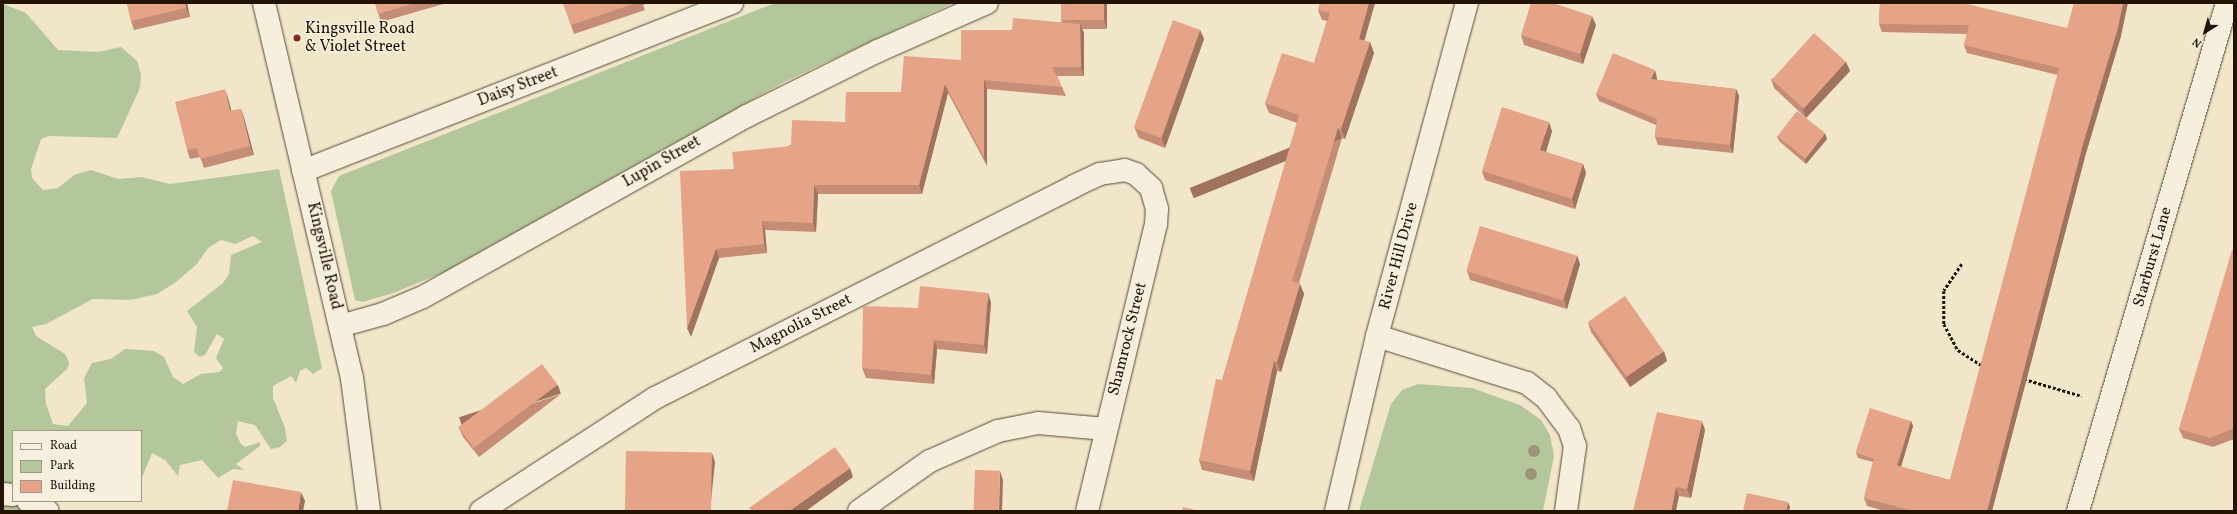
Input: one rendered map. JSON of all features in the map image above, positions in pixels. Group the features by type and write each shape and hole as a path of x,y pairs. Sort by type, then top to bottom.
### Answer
{"street":[{"name":"Kingsville Road","path":"264,3 352,378 369,511"},
{"name":"Daisy Street","path":"304,171 732,3"},
{"name":"Lupin Street","path":"340,326 383,314 423,297 747,116 878,51 987,3"},
{"name":"River Hill Drive","path":"1336,511 1377,336 1467,3"},
{"name":"Starburst Lane","path":"2078,511 2227,3"},
{"name":"Magnolia Street","path":"481,511 655,398 1085,181 1110,171 1136,174"},
{"name":"Shamrock Street","path":"1087,511 1156,224 1155,196 1136,174"},
{"path":"1377,336 1527,383 1546,398 1569,428 1575,446 1566,511"},
{"path":"859,511 930,461 998,431 1038,424 1106,429"},
{"path":"30,502 48,511"}],"path":[{"path":"1962,264 1944,291 1944,324 1958,350 1990,369"},
{"path":"2020,378 2110,404"}],"green space":[{"path":"775,3 953,3 782,83 442,273 393,293 363,302 355,300 331,191 339,176"},
{"path":"3,4 26,13 58,50 98,52 121,47 137,61 141,74 140,88 117,138 49,136 41,139 31,169 32,178 43,190 58,188 74,175 91,170 118,179 142,177 170,184 279,169 322,368 313,374 306,368 300,371 296,383 291,376 273,386 273,398 285,428 287,441 280,447 271,449 255,425 238,421 236,434 241,444 245,447 260,442 260,446 236,464 244,470 233,469 218,478 202,460 180,465 178,476 165,460 152,453 142,478 142,430 12,430 12,502 34,502 27,511 3,511","holes":["253,236 262,242 231,255 229,274 223,283 187,311 197,327 194,352 200,357 205,355 217,334 224,339 216,358 223,368 220,372 201,374 183,384 173,377 164,357 154,351 125,349 111,359 92,363 84,378 87,403 68,426 53,424 46,404 45,389 68,368 69,362 65,354 36,336 32,327 46,324 93,299 130,300 157,294 176,282 197,264 208,248 221,240 235,244"]},
{"path":"1418,384 1472,388 1520,405 1541,420 1550,435 1554,456 1543,511 1359,511 1391,404 1402,390"}],"building":[{"path":"127,3 185,3 186,8 131,21"},
{"path":"375,3 415,3 378,14"},
{"path":"563,3 636,3 571,25"},
{"path":"1061,3 1104,3 1104,20 1061,20"},
{"path":"1320,3 1369,3 1359,39 1370,42 1341,129 1338,128 1292,281 1300,284 1277,362 1274,361 1250,471 1199,460 1216,379 1222,380 1299,115 1265,103 1282,53 1314,63 1330,13 1318,10"},
{"path":"1531,3 1553,3 1592,16 1580,54 1521,35"},
{"path":"1880,3 1963,3 2067,28 2074,3 2123,3 2118,28 2083,144 1987,511 1913,511 1864,498 1874,459 1950,480 2059,68 1964,45 1969,25 1879,24"},
{"path":"1013,18 1080,24 1081,67 1052,67 1062,87 984,80 984,157 945,84 919,185 814,185 813,223 762,221 764,244 716,249 687,328 680,171 734,169 732,152 791,146 792,120 845,122 846,92 901,92 904,56 961,60 961,30 1012,30"},
{"path":"1173,20 1200,30 1161,138 1134,128"},
{"path":"1814,33 1846,62 1804,109 1772,80"},
{"path":"1613,53 1655,70 1651,79 1736,89 1730,145 1655,137 1657,119 1596,94"},
{"path":"225,89 230,111 241,109 250,146 200,159 197,148 187,150 175,102"},
{"path":"1502,107 1549,122 1540,150 1583,164 1572,199 1482,171"},
{"path":"1797,111 1825,133 1806,158 1777,136"},
{"path":"1480,226 1577,256 1563,300 1466,271"},
{"path":"2232,250 2234,251 2234,428 2210,438 2179,429"},
{"path":"920,286 988,293 984,345 934,340 931,375 862,368 863,306 918,308"},
{"path":"1625,296 1663,351 1627,377 1588,322"},
{"path":"542,364 558,385 474,448 458,427"},
{"path":"1870,408 1911,421 1896,466 1855,453"},
{"path":"1657,412 1702,421 1687,489 1676,487 1671,511 1633,511"},
{"path":"835,447 850,468 789,511 752,511 749,508"},
{"path":"626,451 712,453 711,511 625,511"},
{"path":"975,470 1000,471 999,511 974,511"},
{"path":"233,480 301,492 298,511 227,511"},
{"path":"1747,493 1788,502 1786,511 1743,511"},
{"path":"1183,507 1200,511 1182,511"}],"place":[{"name":"Kingsville Road & Violet Street","path":"297,38"}]}
